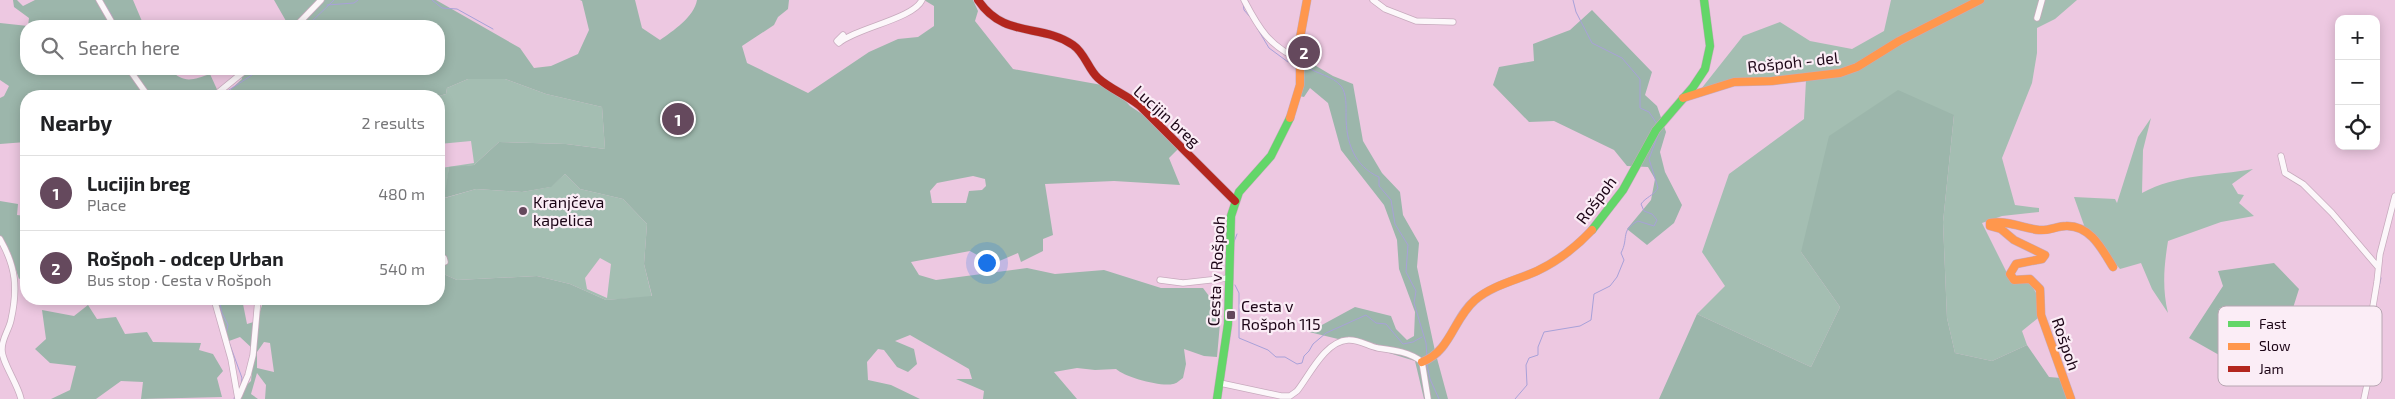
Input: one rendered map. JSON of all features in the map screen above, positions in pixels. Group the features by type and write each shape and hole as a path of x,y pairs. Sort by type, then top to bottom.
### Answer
{"street":[{"path":"99,0 111,20"},
{"path":"302,20 321,0"},
{"path":"842,34 837,41 839,43 890,22 918,7 922,0"},
{"name":"Lucijin breg","path":"978,0 991,17 1025,30 1068,42 1078,49 1101,81 1125,94 1215,178 1234,201"},
{"path":"1244,0 1261,30 1274,46 1300,60"},
{"name":"Cesta v Rošpoh","path":"1217,399 1228,324 1231,216 1234,201 1239,192 1271,156 1285,129 1298,93 1300,36 1307,0"},
{"path":"1373,0 1385,9 1416,21 1453,22"},
{"name":"Rošpoh","path":"1426,361 1437,357 1465,310 1475,299 1494,288 1548,265 1586,236 1612,206 1638,165 1654,132 1700,76 1709,59 1704,0"},
{"name":"Rošpoh - del","path":"1683,98 1734,82 1772,81 1840,73 1857,67 1899,41 1980,0"},
{"path":"2037,18 2042,0"},
{"path":"133,75 144,90"},
{"path":"221,90 240,75"},
{"path":"2281,156 2285,173 2302,184 2332,213 2353,241 2378,267"},
{"path":"2372,306 2378,267 2395,196"},
{"name":"Rošpoh","path":"2071,399 2041,315 2040,289 2030,280 2014,280 2010,276 2010,271 2016,264 2042,259 2045,255 2028,248 2000,229 1990,226 1990,224 2012,222 2041,230 2068,226 2080,228 2094,239 2113,267"},
{"path":"0,239 12,262 16,282 11,322 6,331 1,352 13,376 21,399"},
{"path":"1160,280 1183,283 1228,278"},
{"path":"216,305 233,366 237,394"},
{"path":"237,394 248,374 253,355 257,305"},
{"path":"1220,383 1281,396 1290,396 1297,391 1327,350 1338,342 1348,340 1405,353 1426,361 1428,399"},
{"path":"2364,399 2367,386"}],"green space":[{"path":"13,0 17,0 23,6 35,0 133,0 141,20 29,20 29,18 14,7"},
{"path":"274,0 436,0 520,48 534,68 551,66 578,54 589,30 582,1 580,0 635,0 642,28 660,40 687,18 697,0 789,0 788,9 778,17 774,25 742,46 747,63 808,93 869,52 898,39 918,37 934,26 934,6 924,0 973,0 978,11 975,21 1013,69 1113,87 1130,106 1145,116 1179,148 1169,158 1180,185 1114,181 1045,184 1053,235 1043,239 1043,251 1021,262 1018,253 983,268 979,256 970,251 911,262 919,275 936,280 1027,268 1055,274 1104,270 1161,288 1203,288 1221,312 1217,357 1204,356 1184,349 1186,364 1183,378 1167,385 1143,381 1116,369 1095,370 1077,368 1054,372 1077,399 983,399 984,391 956,379 972,379 969,369 910,335 895,341 914,349 917,364 908,372 897,367 884,350 878,349 867,362 868,380 891,385 920,399 265,399 266,385 257,373 251,394 258,399 241,399 241,390 251,381 254,350 240,337 229,341 218,305 243,305 247,324 257,321 262,305 445,305 445,275 457,280 537,276 570,284 606,300 652,296 644,264 647,224 623,199 580,189 565,174 551,187 522,192 476,189 445,198 449,167 474,165 499,142 566,144 605,149 602,107 546,94 505,79 468,79 447,88 445,94 445,90 230,90 242,79 241,75 445,75 445,20 285,20","holes":["973,176 985,179 986,186 982,190 969,191 966,203 932,203 930,191 937,183","264,342 270,343 274,372 257,368 257,352"]},
{"path":"1891,0 2077,0 2055,19 2037,28 2037,53 2032,83 2002,158 2015,205 2039,208 2039,212 2002,216 1982,223 2011,281 2029,281 2039,298 2038,318 2022,331 2027,345 1992,361 1955,353 1947,318 1943,222 1954,115 1801,252 1840,307 1811,367 1697,314 1725,286 1702,252 1729,174 1804,119 1806,80 1740,79 1701,89 1743,36 1780,22 1810,41 1852,49 1884,31"},
{"path":"1592,10 1652,72 1645,95 1657,106 1666,132 1660,152 1665,172 1682,205 1674,223 1647,245 1627,229 1651,200 1655,179 1648,167 1627,166 1614,150 1554,121 1529,122 1493,85 1499,67 1534,61 1533,44 1570,30"},
{"path":"0,23 20,25 20,75 176,75 188,79 210,75 217,90 20,90 20,142 0,144 0,98 4,96 9,86 0,80"},
{"path":"1306,60 1333,76 1353,84 1363,141 1382,173 1400,192 1403,215 1419,243 1417,267 1435,351 1448,399 1424,399 1415,361 1363,345 1309,332 1355,307 1391,316 1396,329 1407,340 1414,336 1415,312 1399,269 1397,240 1384,205 1341,150 1328,103 1310,88 1304,97 1299,96"},
{"path":"468,79 505,79 546,94 602,107 605,149 566,144 499,142 474,165 449,168 445,198 445,167 474,163 471,141 445,143 447,88"},
{"path":"1898,90 1954,115 1943,222 1947,318 1955,353 1992,361 2027,345 2049,377 2061,378 2068,399 1659,399 1697,314 1811,367 1840,307 1801,252 1829,136"},
{"path":"2151,118 2143,150 2142,193 2182,179 2253,169 2232,184 2238,194 2244,195 2239,203 2254,216 2221,222 2168,241 2164,277 2168,313 2152,289 2141,263 2120,269 2085,228 2074,197 2115,199 2117,203 2138,137"},
{"path":"565,174 580,189 623,199 647,224 644,264 652,297 606,300 570,284 537,276 457,280 445,275 445,198 476,189 522,192 550,187","holes":["600,258 611,264 607,298 587,289 585,278"]},
{"path":"0,201 18,204 17,215 20,215 19,279 10,252 0,240"},
{"path":"2274,263 2299,289 2294,306 2218,306 2218,354 2189,338 2223,286 2218,271"},
{"path":"88,305 97,319 116,317 125,334 147,332 153,342 201,343 199,350 213,354 223,371 217,378 222,397 141,399 143,382 121,381 96,399 51,399 70,390 76,366 50,363 35,349 46,339 42,310 74,316"}],"waterway":[{"path":"313,20 334,0"},
{"path":"327,5 354,3 358,0"},
{"path":"432,0 442,8 457,9 493,29"},
{"path":"1573,0 1576,12 1592,43 1622,58 1640,79 1640,108 1649,112 1657,124"},
{"path":"104,3 112,16"},
{"path":"1243,3 1244,10 1250,17"},
{"path":"1257,28 1269,48 1288,62"},
{"path":"1307,67 1334,80 1343,89 1346,105 1346,126 1353,152 1363,166 1379,177 1379,186 1391,200 1395,224 1408,245 1406,272 1416,291 1414,303 1426,343 1427,357"},
{"path":"229,90 252,75"},
{"path":"140,80 146,89"},
{"path":"1515,399 1527,385 1526,365 1529,358 1538,355 1538,347 1544,332 1580,326 1591,320 1594,294 1610,286 1617,277 1624,260 1621,253 1629,228 1638,221 1654,226 1657,220 1652,214 1644,211 1641,204 1658,188 1649,159 1660,130"},
{"path":"1234,242 1237,234"},
{"path":"1233,260 1233,280"},
{"path":"2379,287 2381,278"},
{"path":"1235,285 1239,293 1239,338 1268,350 1276,357 1285,357 1297,364 1302,363 1304,356 1313,344 1326,333 1366,315 1376,323 1386,324 1403,344 1413,342 1422,337"},
{"path":"220,305 228,325 226,333"},
{"path":"229,342 242,378 241,385"},
{"path":"1427,364 1430,379 1439,399"},
{"path":"234,399 235,395"}],"traffic: fast":[{"path":"1592,230 1623,190 1656,130 1693,87 1705,69 1710,46 1704,0"},
{"path":"1217,399 1228,324 1231,216 1239,192 1271,156 1290,118"}],"traffic: slow":[{"path":"1290,118 1300,85 1300,38 1307,0"},
{"path":"1683,98 1734,82 1772,81 1840,73 1857,67 1899,41 1980,0"},
{"path":"2071,399 2041,315 2040,289 2030,279 2014,280 2010,274 2016,264 2042,259 2045,255 2014,240 2001,229 1990,226 1990,223 2009,223 2039,230 2063,226 2082,229 2094,239 2113,267"},
{"path":"1422,362 1432,357 1446,343 1462,316 1475,300 1497,287 1552,263 1574,247 1592,230"}],"traffic: jam":[{"path":"978,0 988,12 1011,26 1061,38 1077,48 1098,78 1140,106 1235,201"}],"place":[{"name":"Rošpoh - odcep Urban","path":"1304,52"},
{"name":"Lucijin breg","path":"678,119"},
{"name":"Kranjčeva kapelica","path":"523,211"},
{"name":"Cesta v Rošpoh 115","path":"1231,315"}]}
